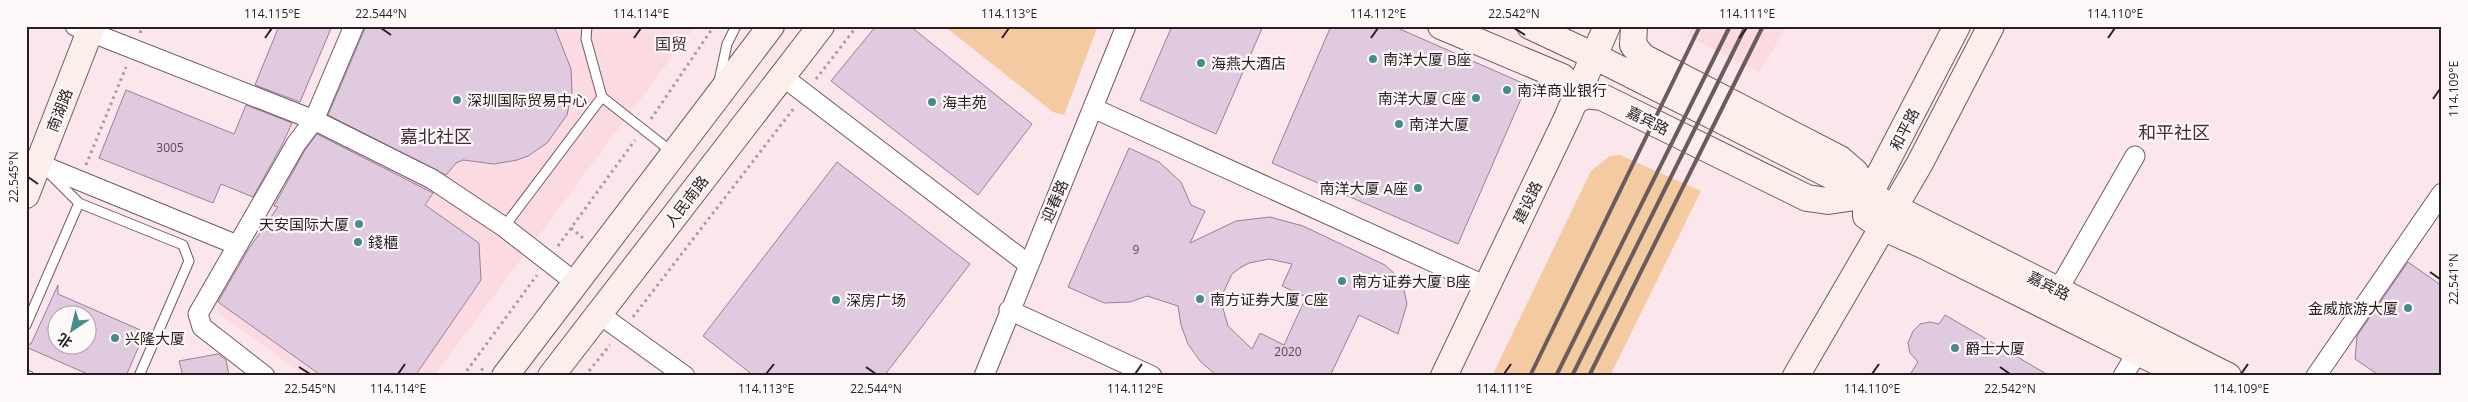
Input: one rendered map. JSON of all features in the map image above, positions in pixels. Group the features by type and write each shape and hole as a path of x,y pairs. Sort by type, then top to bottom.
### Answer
{"main road":[{"path":"505,376 771,26"},
{"name":"人民南路","path":"552,376 821,26"},
{"path":"1441,26 1562,77 1573,88 1575,101"},
{"name":"嘉宾路","path":"1530,26 1594,56 1637,67 1869,195 1888,217 1925,246 2186,376"},
{"name":"建设路","path":"1444,376 1575,101 1607,26"},
{"path":"1634,26 1620,58 1622,69 1637,67"},
{"name":"和平路","path":"1869,195 1957,26"},
{"name":"和平路","path":"1796,376 1926,152 1991,26"},
{"name":"南湖路","path":"26,195 39,164 86,28"},
{"name":"嘉宾路","path":"1575,101 1586,95 1602,97 1807,198 1828,201 1869,195"},
{"name":"嘉宾路","path":"1888,217 2058,290 2228,376"}],"street":[{"path":"265,376 202,327 199,321 200,308 296,144 314,120 354,26"},
{"name":"迎春路","path":"984,376 1009,310 1126,26"},
{"path":"86,28 314,120 432,179 504,227 576,283"},
{"path":"782,76 1028,264"},
{"path":"1093,108 1486,286"},
{"path":"2058,290 2135,156"},
{"path":"39,164 237,245"},
{"path":"2316,376 2442,193"},
{"path":"1009,310 1152,376"},
{"path":"599,314 685,376"},
{"path":"2123,376 2138,351"}],"lane":[{"path":"587,26 586,39 602,97 674,154"},
{"path":"714,100 727,44 736,26"},
{"path":"504,227 602,97"},
{"path":"39,164 79,203 183,245 189,261 139,376"},
{"path":"26,325 79,203"}],"path":[{"path":"463,376 643,129 714,26"},
{"path":"586,376 857,26"}],"shaded area":[{"path":"361,26 695,26 434,376 306,376 205,304"},
{"path":"944,26 1098,26 1064,115 1053,112"},
{"path":"1692,26 1787,26 1759,72 1687,36"},
{"path":"1620,155 1701,191 1610,376 1492,376 1591,171 1610,156"}],"building":[{"path":"279,26 332,26 300,102 255,85"},
{"name":"深圳国际贸易中心","path":"366,26 554,26 571,69 572,92 567,115 547,143 528,156 494,164 463,160 456,163 446,175 328,115"},
{"name":"海丰苑","path":"876,26 910,26 1032,124 978,195 831,81"},
{"name":"海燕大酒店","path":"1172,26 1263,26 1216,134 1140,100"},
{"name":"南洋大厦","path":"1331,26 1393,26 1527,85 1458,244 1272,163"},
{"path":"126,90 234,134 246,105 292,123 253,197 221,184 213,203 99,158"},
{"name":"天安国际大厦","path":"317,134 433,193 425,205 479,243 481,280 415,376 322,376 218,302 248,250 278,207 274,206 305,150"},
{"path":"1129,148 1159,162 1181,182 1191,205 1205,211 1190,243 1236,221 1270,217 1303,226 1385,265 1397,276 1404,289 1407,304 1398,334 1359,315 1330,376 1217,376 1200,361 1188,344 1181,325 1178,306 1147,296 1130,302 1104,303 1068,287","holes":["1269,259 1292,264 1282,286 1306,297 1284,345 1260,333 1252,349 1228,326 1222,305 1223,293 1232,274 1249,263"]},
{"name":"深房广场","path":"837,162 970,264 884,376 754,376 703,336"},
{"name":"金威旅游大厦","path":"2408,262 2442,286 2442,376 2380,376 2355,359 2357,336"},
{"name":"兴隆大厦","path":"58,285 58,294 81,304 49,304"},
{"name":"兴隆大厦","path":"48,307 48,354 98,354 98,311 145,332 126,376 92,376 26,347 26,344 31,344"},
{"name":"爵士大厦","path":"1945,315 2050,376 1909,376 1918,362 1910,353 1908,343 1913,331 1920,324 1930,322 1939,324"},
{"path":"218,354 226,360 229,376 183,376 179,361"}],"railway":[{"path":"1530,376 1700,26"},
{"path":"1556,376 1730,26"},
{"path":"1572,376 1746,26"},
{"path":"1589,376 1763,26"}],"place":[{"name":"南洋大厦 B座","path":"1373,59"},
{"name":"海燕大酒店","path":"1201,63"},
{"name":"南洋商业银行","path":"1507,90"},
{"name":"南洋大厦 C座","path":"1476,98"},
{"name":"深圳国际贸易中心","path":"457,100"},
{"name":"海丰苑","path":"932,102"},
{"name":"南洋大厦","path":"1399,124"},
{"name":"南洋大厦 A座","path":"1418,188"},
{"name":"天安国际大厦","path":"359,224"},
{"name":"錢櫃","path":"358,242"},
{"name":"南方证券大厦 B座","path":"1342,281"},
{"name":"南方证券大厦 C座","path":"1200,299"},
{"name":"深房广场","path":"836,300"},
{"name":"金威旅游大厦","path":"2408,308"},
{"name":"兴隆大厦","path":"115,338"},
{"name":"爵士大厦","path":"1955,348"}],"district":[{"name":"国贸","path":"671,44"},
{"name":"和平社区","path":"2174,132"},
{"name":"嘉北社区","path":"436,136"}]}
